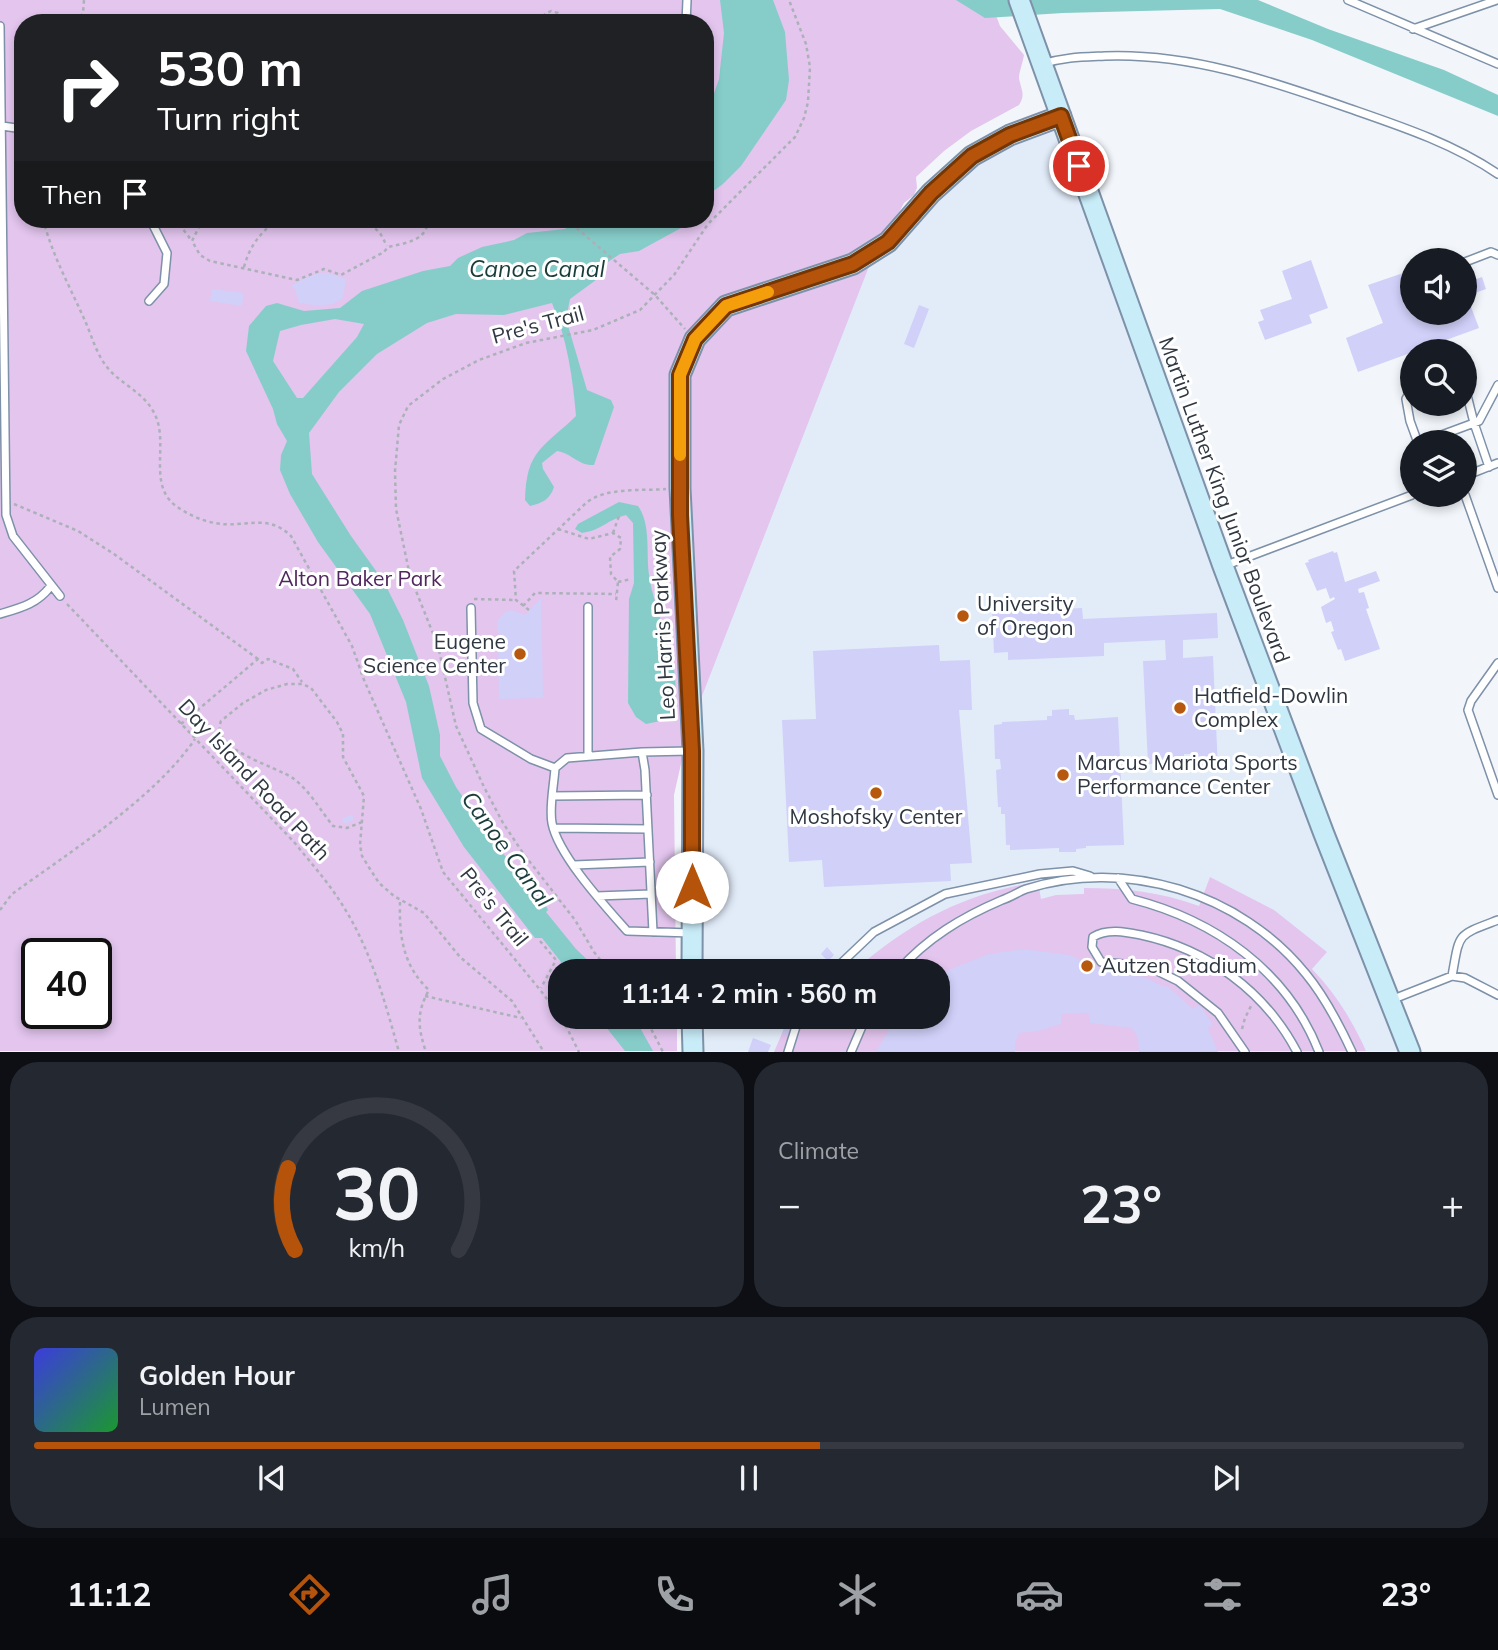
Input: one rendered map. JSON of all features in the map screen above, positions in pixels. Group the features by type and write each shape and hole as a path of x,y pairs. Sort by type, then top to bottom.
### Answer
{"main road":[{"name":"Martin Luther King Junior Boulevard","path":"1019,0 1223,566 1324,835 1410,1052"},
{"name":"Leo Harris Parkway","path":"692,959 692,751 680,488 680,375 695,339 726,306 853,264 888,242 931,193 972,156 1010,135 1061,116"},
{"path":"692,1029 693,1052"}],"lane":[{"path":"1348,0 1498,64"},
{"path":"1412,29 1497,0"},
{"path":"0,26 4,520 50,587 60,596"},
{"path":"1042,64 1063,57 1157,56 1205,64 1282,85 1384,120 1451,146 1498,174"},
{"path":"2,126 14,128"},
{"path":"149,300 164,284 167,254 154,228"},
{"path":"1477,257 1491,252 1498,255"},
{"path":"1455,430 1479,421 1498,385"},
{"path":"1473,416 1489,467"},
{"path":"1477,472 1498,463"},
{"path":"1223,566 1400,500"},
{"path":"1469,507 1498,587"},
{"path":"0,614 41,598 50,587"},
{"path":"588,607 588,755"},
{"path":"471,608 474,703 481,729 531,759 555,768"},
{"path":"1498,663 1471,701 1468,710 1498,795"},
{"path":"692,751 567,758 555,768 551,822 560,844 574,865 627,931 692,933"},
{"path":"642,752 647,795 653,932"},
{"path":"553,796 647,795"},
{"path":"554,828 648,828"},
{"path":"574,865 650,862"},
{"path":"845,959 874,932 945,894 1040,874 1073,871 1094,877"},
{"path":"911,959 935,936 979,909 1028,888 1094,877 1150,882 1189,892 1231,911 1258,928 1305,972 1324,999 1352,1052"},
{"path":"1118,878 1132,900 1184,915 1219,934 1253,959 1290,1000 1306,1024 1319,1052"},
{"path":"597,896 652,894"},
{"path":"1452,976 1457,943 1469,931 1498,920"},
{"path":"1243,1049 1218,1013 1186,986 1147,966 1101,962 1094,953 1091,942 1098,934 1120,932 1165,941 1215,964 1258,999 1286,1033 1297,1052"},
{"path":"1390,1000 1452,976 1465,978 1498,995"},
{"path":"788,1052 795,1029"},
{"path":"851,1052 861,1029"}],"path":[{"name":"Pre's Trail","path":"714,218 795,137 804,118 808,102 810,67 806,44 789,0"},
{"name":"Pre's Trail","path":"46,228 107,367 154,411 162,445 160,481 165,495 175,505 217,524 263,522 281,527 291,536 352,646 364,680 421,809 443,872 540,989 564,1022 579,1052"},
{"path":"181,228 200,255 210,261 297,280 324,269 341,275 384,252 388,247 409,243 422,235 426,228"},
{"path":"192,241 198,228"},
{"path":"244,267 248,252 258,235 266,228"},
{"path":"375,228 388,247"},
{"path":"577,228 654,295 695,339"},
{"name":"Pre's Trail","path":"600,959 575,920 503,823 456,726 438,646 410,576 396,509 395,471 399,425 408,406 443,379 479,360 526,343 593,330 640,310 674,275 705,228"},
{"path":"516,600 514,572 593,497 680,488"},
{"path":"4,500 87,537 262,663 268,659 293,669 303,684"},
{"path":"613,533 620,513"},
{"path":"558,529 589,539 613,533 621,538 620,549 610,557 611,575 618,582"},
{"path":"618,582 631,579"},
{"path":"616,602 618,582"},
{"path":"523,606 535,593 616,594"},
{"name":"Day Island Road Path","path":"60,596 294,842 344,907 363,945 384,999 399,1052"},
{"path":"471,608 471,599 516,600 529,610"},
{"path":"181,724 258,659"},
{"path":"362,822 347,828 333,826 297,780 238,751 226,742 220,732 221,721 243,703 266,691 286,684 303,684 311,688 343,734 343,757 364,796 362,822 360,845 362,856 379,883 400,900 424,913 460,957 505,994 544,1052"},
{"path":"0,910 12,894 111,821 153,786 181,759 195,738"},
{"path":"400,900 403,943 408,965 429,990 423,1001 419,1030 426,1052"},
{"path":"540,941 556,960 540,989"},
{"path":"425,996 523,1018"},
{"path":"1243,1049 1245,1017 1258,999"},
{"path":"651,1029 663,1052"}],"shaded area":[{"name":"University of Oregon","path":"1061,116 1410,1051 693,1051 692,1029 950,1029 950,959 692,959 695,339 853,264 972,156"}],"green space":[{"name":"Alton Baker Park","path":"0,0 990,0 1000,26 1024,55 1019,78 1022,98 1019,105 971,131 944,151 916,177 917,188 914,195 904,203 888,233 882,233 687,737 674,795 676,959 548,959 548,1029 677,1029 677,1051 0,1051"},
{"name":"Autzen Stadium","path":"1210,877 1274,910 1327,952 1312,969 1343,1008 1366,1051 774,1052 784,1029 950,1029 950,959 869,959 917,925 962,902 1038,882 1041,899 1056,895 1084,894 1084,888 1114,889 1157,894 1199,906"}],"water":[{"path":"720,0 773,0 785,32 789,80 786,100 741,166 714,190 714,93 719,79 724,33"},
{"path":"956,0 1258,0 1328,29 1444,70 1498,95 1498,116 1312,40 1220,9 985,18"},
{"name":"Canoe Canal","path":"566,228 681,228 639,251 620,254 608,262 600,277 570,299 566,319 587,390 611,400 614,407 594,465 584,464 557,451 542,463 554,487 550,495 542,502 530,506 525,500 529,470 538,451 576,416 562,330 552,303 504,315 456,314 427,323 377,354 339,392 309,433 312,474 384,582 403,620 429,686 440,735 440,756 456,787 495,844 544,902 548,910 546,912 586,959 559,959 542,938 535,938 464,847 422,778 406,702 370,614 318,542 290,494 280,470 281,455 287,441 246,351 249,326 266,306 277,303 304,311 340,308 362,291 423,271 450,266 458,258 482,247 514,240 527,233","holes":["335,319 364,324 357,337 303,398 297,398 273,361 280,331"]},
{"path":"619,502 638,506 645,521 652,592 669,647 676,684 670,719 646,724 636,717 628,703 629,599 634,583 633,523 626,515 589,532 582,533 575,529 578,524"},
{"path":"608,1029 641,1029 653,1051 625,1051"}],"building":[{"path":"1311,260 1328,308 1309,315 1312,323 1265,340 1258,322 1264,320 1260,310 1292,299 1282,271"},
{"path":"319,273 346,279 343,298 333,304 318,306 299,303 295,289 291,286"},
{"path":"1400,274 1400,325 1477,325 1477,323 1479,328 1449,339 1400,339 1400,357 1358,372 1346,338 1383,323 1368,285"},
{"path":"1482,277 1486,289 1477,292 1477,279"},
{"path":"212,289 244,293 242,306 210,301"},
{"path":"919,305 929,309 914,348 904,344"},
{"path":"1333,551 1337,552 1345,582 1376,571 1380,581 1358,589 1359,593 1364,592 1369,608 1366,609 1380,649 1345,661 1331,632 1334,631 1331,621 1326,623 1321,607 1335,599 1330,599 1326,588 1317,591 1305,563"},
{"path":"541,598 543,698 499,699 498,642 502,639 497,631 498,620 511,610 525,615"},
{"name":"Hatfield-Dowlin Complex","path":"1082,608 1083,619 1217,613 1218,638 1183,640 1183,658 1213,656 1218,769 1196,770 1196,754 1184,754 1184,763 1148,764 1143,661 1166,660 1165,640 1104,643 1104,656 1008,660 1008,652 994,653 992,612"},
{"name":"Moshofsky Center","path":"939,645 940,661 970,660 972,710 959,710 972,863 950,864 951,881 824,887 822,860 789,862 782,720 816,719 813,651"},
{"path":"1069,709 1069,715 1074,715 1075,720 1118,717 1124,845 1086,846 1076,849 1076,852 1059,852 1059,848 1010,850 1010,845 1006,845 1005,814 1001,814 1001,807 998,807 996,770 1001,769 1000,759 995,759 994,725 1002,722 1047,720 1047,716 1052,716 1052,710"},
{"path":"352,814 354,820 344,824 342,819"},
{"path":"827,947 834,955 826,959 821,954"},
{"path":"1024,949 1069,955 1098,967 1112,968 1115,973 1139,975 1165,987 1166,985 1193,1009 1199,1005 1213,1024 1208,1028 1218,1052 1139,1052 1138,1038 1132,1028 1090,1023 1089,1013 1061,1014 1061,1024 1019,1033 1015,1052 876,1052 890,1029 950,1029 950,970 989,954"},
{"path":"753,1038 771,1045 768,1052 748,1052"}],"slow traffic":[{"path":"680,455 680,375 695,339 726,306 768,292"}],"place":[{"name":"University of Oregon","path":"963,616"},
{"name":"Eugene Science Center","path":"520,654"},
{"name":"Hatfield-Dowlin Complex","path":"1180,708"},
{"name":"Marcus Mariota Sports Performance Center","path":"1063,775"},
{"name":"Moshofsky Center","path":"876,793"},
{"name":"Autzen Stadium","path":"1087,966"}],"route":[{"path":"692,887 692,751 680,515 680,375 695,339 726,306 853,264 888,242 931,193 972,156 1010,135 1061,116 1079,166"}]}
